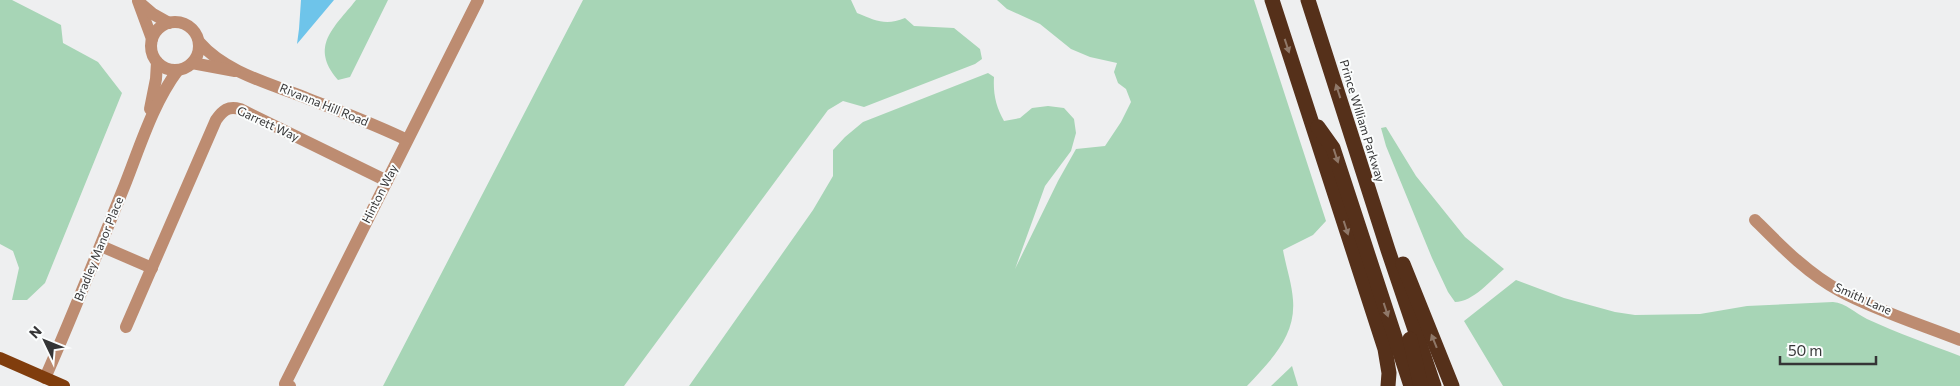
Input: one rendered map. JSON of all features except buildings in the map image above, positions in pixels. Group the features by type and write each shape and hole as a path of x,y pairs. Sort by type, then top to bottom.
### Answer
{"highway":[{"path":"1272,0 1385,349 1389,372 1388,386"},
{"name":"Prince William Parkway","path":"1308,0 1388,250"},
{"path":"1310,115 1333,148 1411,386"},
{"path":"1368,188 1388,227 1452,386"},
{"path":"1388,250 1421,386"},
{"path":"1388,250 1434,386"}],"main road":[{"path":"0,358 64,386"}],"street":[{"name":"Hinton Way","path":"290,386 285,384 478,0"},
{"path":"137,1 153,14 169,23 184,24 196,34 199,42 197,57 192,63 178,70 163,67 157,62 151,47 152,39 158,28 169,23"},
{"path":"137,1 152,39"},
{"name":"Rivanna Hill Road","path":"199,42 212,54 240,72"},
{"name":"Bradley Manor Place","path":"45,378 138,153 149,119 157,62"},
{"name":"Rivanna Hill Road","path":"192,63 240,72 408,140"},
{"name":"Bradley Manor Place","path":"149,119 178,70"},
{"name":"Garrett Way","path":"126,327 216,120 225,109 232,107 240,109 387,181"},
{"name":"Smith Lane","path":"1755,220 1791,255 1819,278 1840,291 1960,340"},
{"path":"100,246 152,268"}],"green space":[{"path":"0,0 12,0 61,25 63,43 98,62 122,93 45,283 27,300 12,300 19,268 13,251 0,244"},
{"path":"356,0 388,0 350,77 338,80 325,57 325,47 333,29"},
{"path":"583,0 851,0 857,13 876,20 892,22 905,18 914,26 954,28 980,49 982,59 975,64 864,107 843,101 828,110 624,386 383,386"},
{"path":"997,0 1254,0 1326,221 1313,235 1283,250 1293,300 1293,313 1286,337 1280,348 1247,386 689,386 813,210 833,176 833,150 845,137 863,122 988,73 994,77 996,100 1004,121 1020,118 1032,108 1048,106 1064,108 1074,119 1076,133 1071,151 1045,186 1015,269 1058,181 1076,149 1105,146 1121,122 1131,102 1126,89 1118,83 1114,72 1117,63 1090,57 1071,49 1040,24 1007,9"},
{"path":"1386,127 1416,176 1465,237 1504,269 1481,290 1462,301 1455,302 1448,292 1432,258 1386,146 1381,128"},
{"path":"1516,280 1564,298 1615,312 1635,315 1700,314 1747,306 1838,303 1863,317 1901,334 1960,356 1960,386 1503,386 1464,321"},
{"path":"1292,366 1298,386 1271,386"}],"water":[{"path":"301,0 334,0 297,44 299,29"}]}
